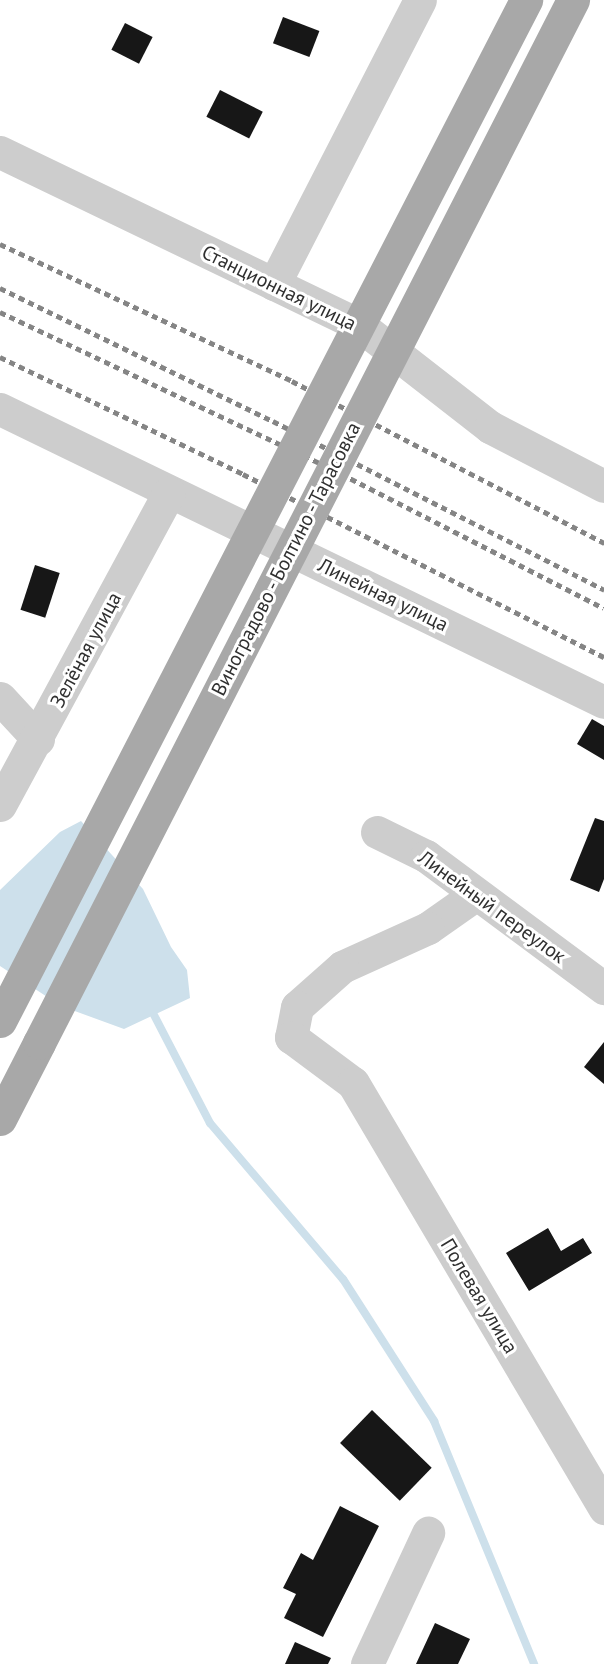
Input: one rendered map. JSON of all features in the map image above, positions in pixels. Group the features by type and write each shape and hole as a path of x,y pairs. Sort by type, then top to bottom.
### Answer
{"main road":[{"name":"Виноградово - Болтино - Тарасовка","path":"0,1021 526,0"},
{"name":"Виноградово - Болтино - Тарасовка","path":"0,1119 573,0"}],"street":[{"path":"274,284 420,0"},
{"name":"Станционная улица","path":"0,152 359,325 490,427 604,486"},
{"name":"Линейная улица","path":"0,409 169,493 604,702"},
{"name":"Зелёная улица","path":"0,805 38,739 169,493"},
{"path":"0,699 38,739"},
{"name":"Линейный переулок","path":"377,832 426,856 604,988"},
{"name":"Полевая улица","path":"476,895 428,928 342,967 297,1007 291,1037 353,1083 604,1508"},
{"path":"367,1664 428,1533"}],"water":[{"path":"81,821 143,889 171,947 187,970 190,998 124,1029 61,1006 0,966 0,890 60,832"}],"building":[{"path":"283,17 319,31 309,57 273,43"},
{"path":"125,23 153,37 139,64 111,50"},
{"path":"220,90 263,112 249,139 206,117"},
{"path":"35,565 60,573 45,618 20,610"},
{"path":"592,719 604,726 604,760 577,744"},
{"path":"595,818 604,821 604,879 599,892 570,880"},
{"path":"604,1042 604,1084 584,1067"},
{"path":"548,1228 561,1251 583,1238 592,1253 529,1291 506,1253"},
{"path":"372,1410 432,1468 400,1501 340,1443"},
{"path":"340,1506 379,1526 323,1637 284,1618 296,1594 283,1588 301,1553 313,1560"},
{"path":"435,1623 470,1639 458,1664 416,1664"},
{"path":"295,1642 331,1658 328,1664 285,1664"}],"waterway":[{"path":"154,1015 210,1123 343,1279 434,1421 534,1664"}],"railway":[{"path":"0,244 292,381 604,543"},
{"path":"0,288 273,421 604,590"},
{"path":"0,312 332,469 604,608"},
{"path":"0,357 243,474 604,657"}]}
